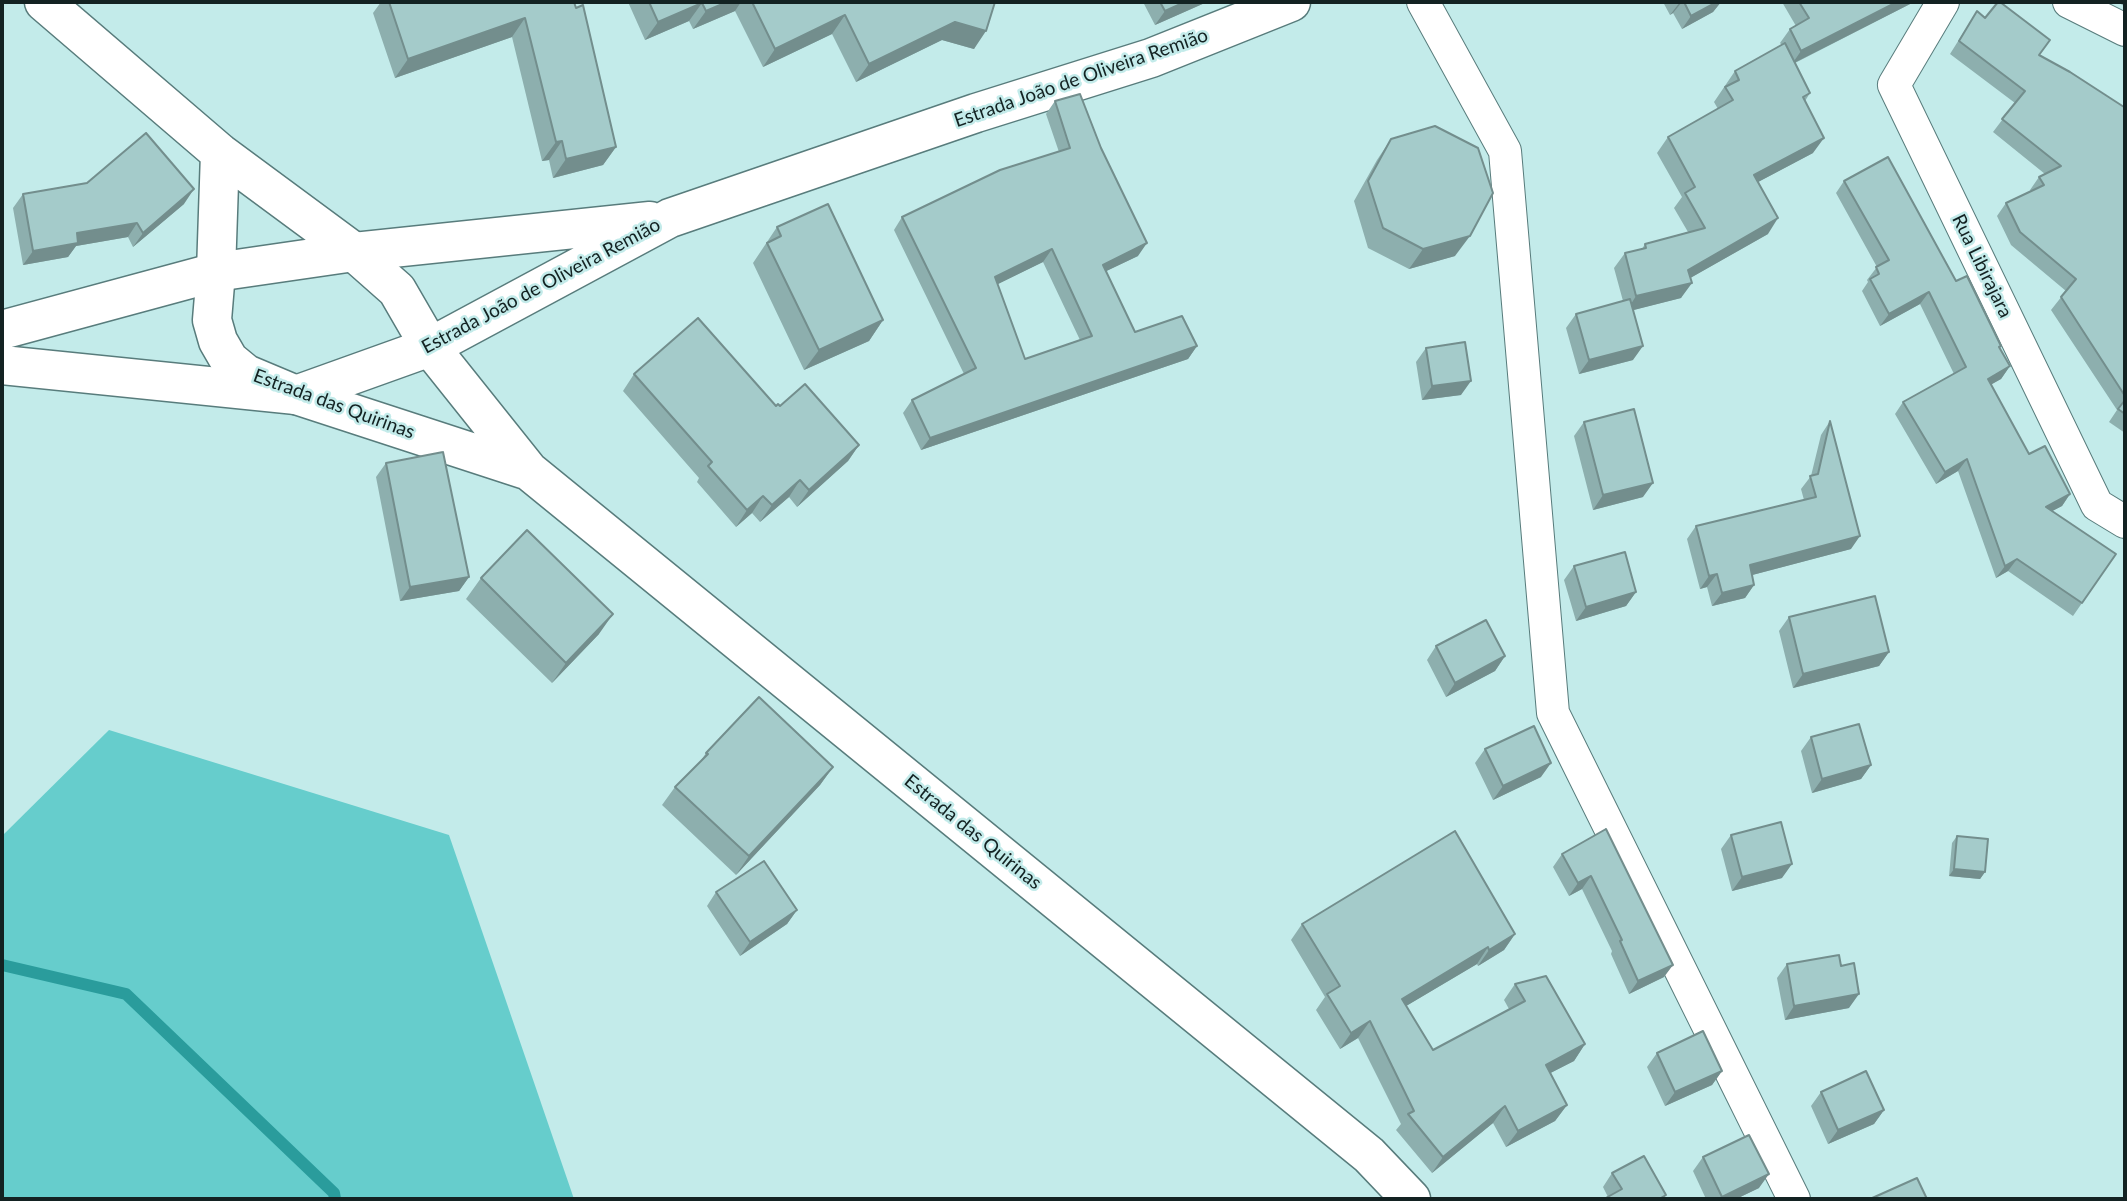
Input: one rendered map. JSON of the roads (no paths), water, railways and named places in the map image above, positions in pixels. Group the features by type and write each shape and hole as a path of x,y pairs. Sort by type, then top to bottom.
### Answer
{"street":[{"name":"Estrada das Quirinas","path":"44,2 220,152 354,252 397,289 430,347 529,471 1369,1155 1411,1199"},
{"name":"Estrada João de Oliveira Remião","path":"2,365 296,395 430,347 670,218 964,117 1151,58 1291,2"},
{"path":"1423,2 1505,151 1553,713 1794,1199"},
{"name":"Rua Libirajara","path":"1943,2 1894,85 2097,505 2125,522"},
{"path":"2069,2 2125,30"},
{"name":"Estrada das Quirinas","path":"220,152 212,320 218,341 229,360 246,373 296,395 529,471"},
{"name":"Estrada João de Oliveira Remião","path":"2,330 216,272 354,252 670,218"}],"waterway":[{"path":"2,965 126,994 334,1193 335,1199"}]}
